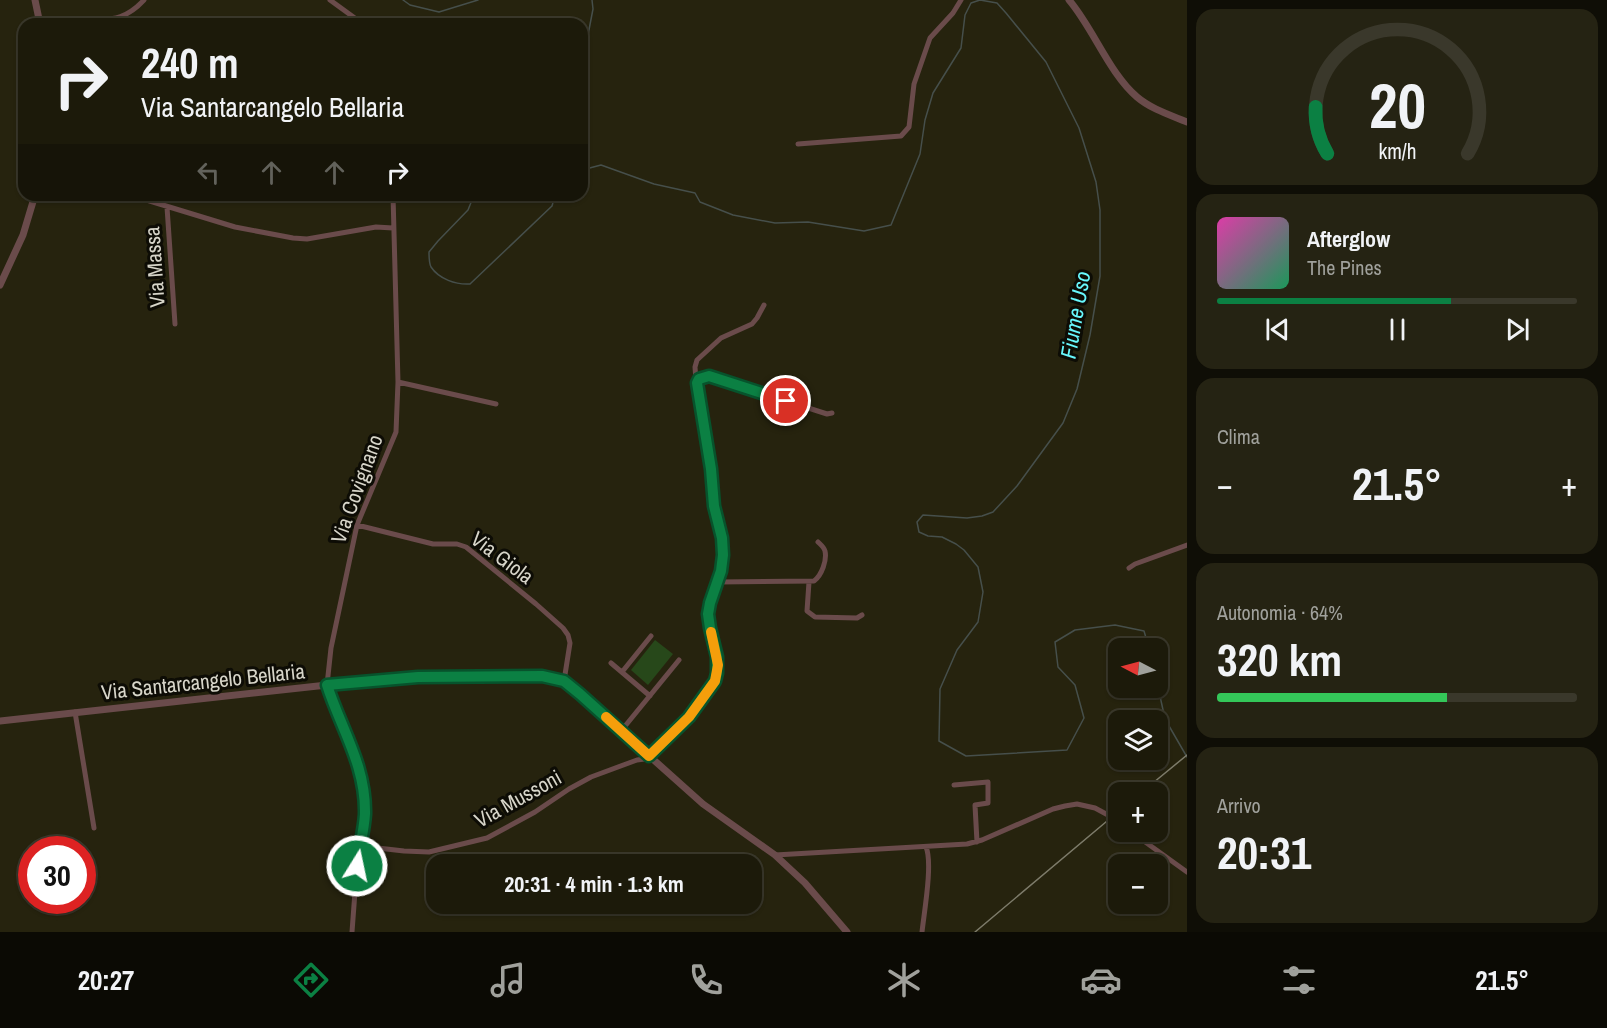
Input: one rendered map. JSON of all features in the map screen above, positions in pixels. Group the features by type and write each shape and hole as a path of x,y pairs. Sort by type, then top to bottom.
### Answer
{"street":[{"path":"35,0 39,18"},
{"path":"118,18 144,0"},
{"path":"330,0 355,18"},
{"path":"798,144 901,136 909,127 914,84 930,38 953,13 961,0"},
{"path":"1069,0 1123,83 1137,97 1152,107 1187,122"},
{"path":"0,285 23,235 33,201"},
{"name":"Via Massa","path":"148,201 255,232 293,238 307,239 376,227 393,228"},
{"name":"Via Covignano","path":"327,685 331,648 357,525 396,432 398,382 393,201"},
{"name":"Via Massa","path":"167,207 175,324"},
{"path":"650,757 689,717 715,681 718,665 708,614 718,582 723,555 722,538 714,506 711,469 695,367 697,360 721,338 752,324 764,304"},
{"path":"697,383 699,379 709,376 827,414 832,412"},
{"path":"398,382 496,404"},
{"name":"Via Giola","path":"357,525 433,544 457,544 466,548 563,628 570,643 564,681"},
{"path":"718,582 814,581 819,578 823,569 825,553 824,548 818,542"},
{"path":"1129,568 1187,545"},
{"path":"809,582 807,611 815,618 857,618 862,615"},
{"path":"622,672 651,636"},
{"path":"621,731 679,660"},
{"path":"612,663 650,696"},
{"name":"Via Santarcangelo Bellaria","path":"0,721 418,677 542,676 564,681"},
{"path":"564,681 703,804 775,855 805,883 847,932"},
{"path":"327,685 361,774 365,815 357,866 352,932"},
{"name":"Via Santarcangelo Bellaria","path":"75,712 94,828"},
{"name":"Via Mussoni","path":"360,846 429,852 487,838 536,812 591,777 650,757"},
{"path":"954,785 988,782 988,803 975,805 977,842"},
{"path":"775,855 977,842 1053,809 1077,804 1095,808 1108,815"},
{"path":"1145,842 1187,872"},
{"path":"922,932 929,867 926,847"}],"green space":[{"path":"655,640 673,654 648,685 631,670"}],"waterway":[{"name":"Fiume Uso","path":"403,0 410,5 439,12 478,0"},
{"name":"Fiume Uso","path":"588,35 593,9 592,0"},
{"name":"Fiume Uso","path":"588,168 601,165 654,184 695,193 700,202 733,215 775,223 808,222 864,231 891,225 920,154 925,120 933,93 961,48 965,15 971,3 980,0 997,3 1046,62 1079,128 1096,182 1100,210 1100,276 1090,335 1077,389 1063,423 1017,486 993,512 982,516 967,518 923,515 917,522 919,532 928,536 942,537 964,550 978,567 983,592 978,622 957,650 940,689 939,741 966,756 1067,750 1084,718 1075,685 1058,667 1055,642 1075,630 1115,625 1144,631 1146,638"},
{"name":"Fiume Uso","path":"472,201 468,210 429,252 430,264 434,271 448,280 470,284 552,206 553,201"},
{"name":"Fiume Uso","path":"1160,698 1165,719 1187,757"}],"railway":[{"path":"1154,782 1187,755"},
{"path":"975,932 1108,820"}],"slow traffic":[{"path":"606,717 649,756 689,717 715,681 718,665 711,632"}],"route":[{"path":"357,866 365,815 361,774 327,685 418,677 542,676 564,681 649,756 689,717 715,681 717,673 717,657 708,614 713,591 721,571 722,538 714,506 711,469 697,383 702,377 709,376 786,401"}]}
